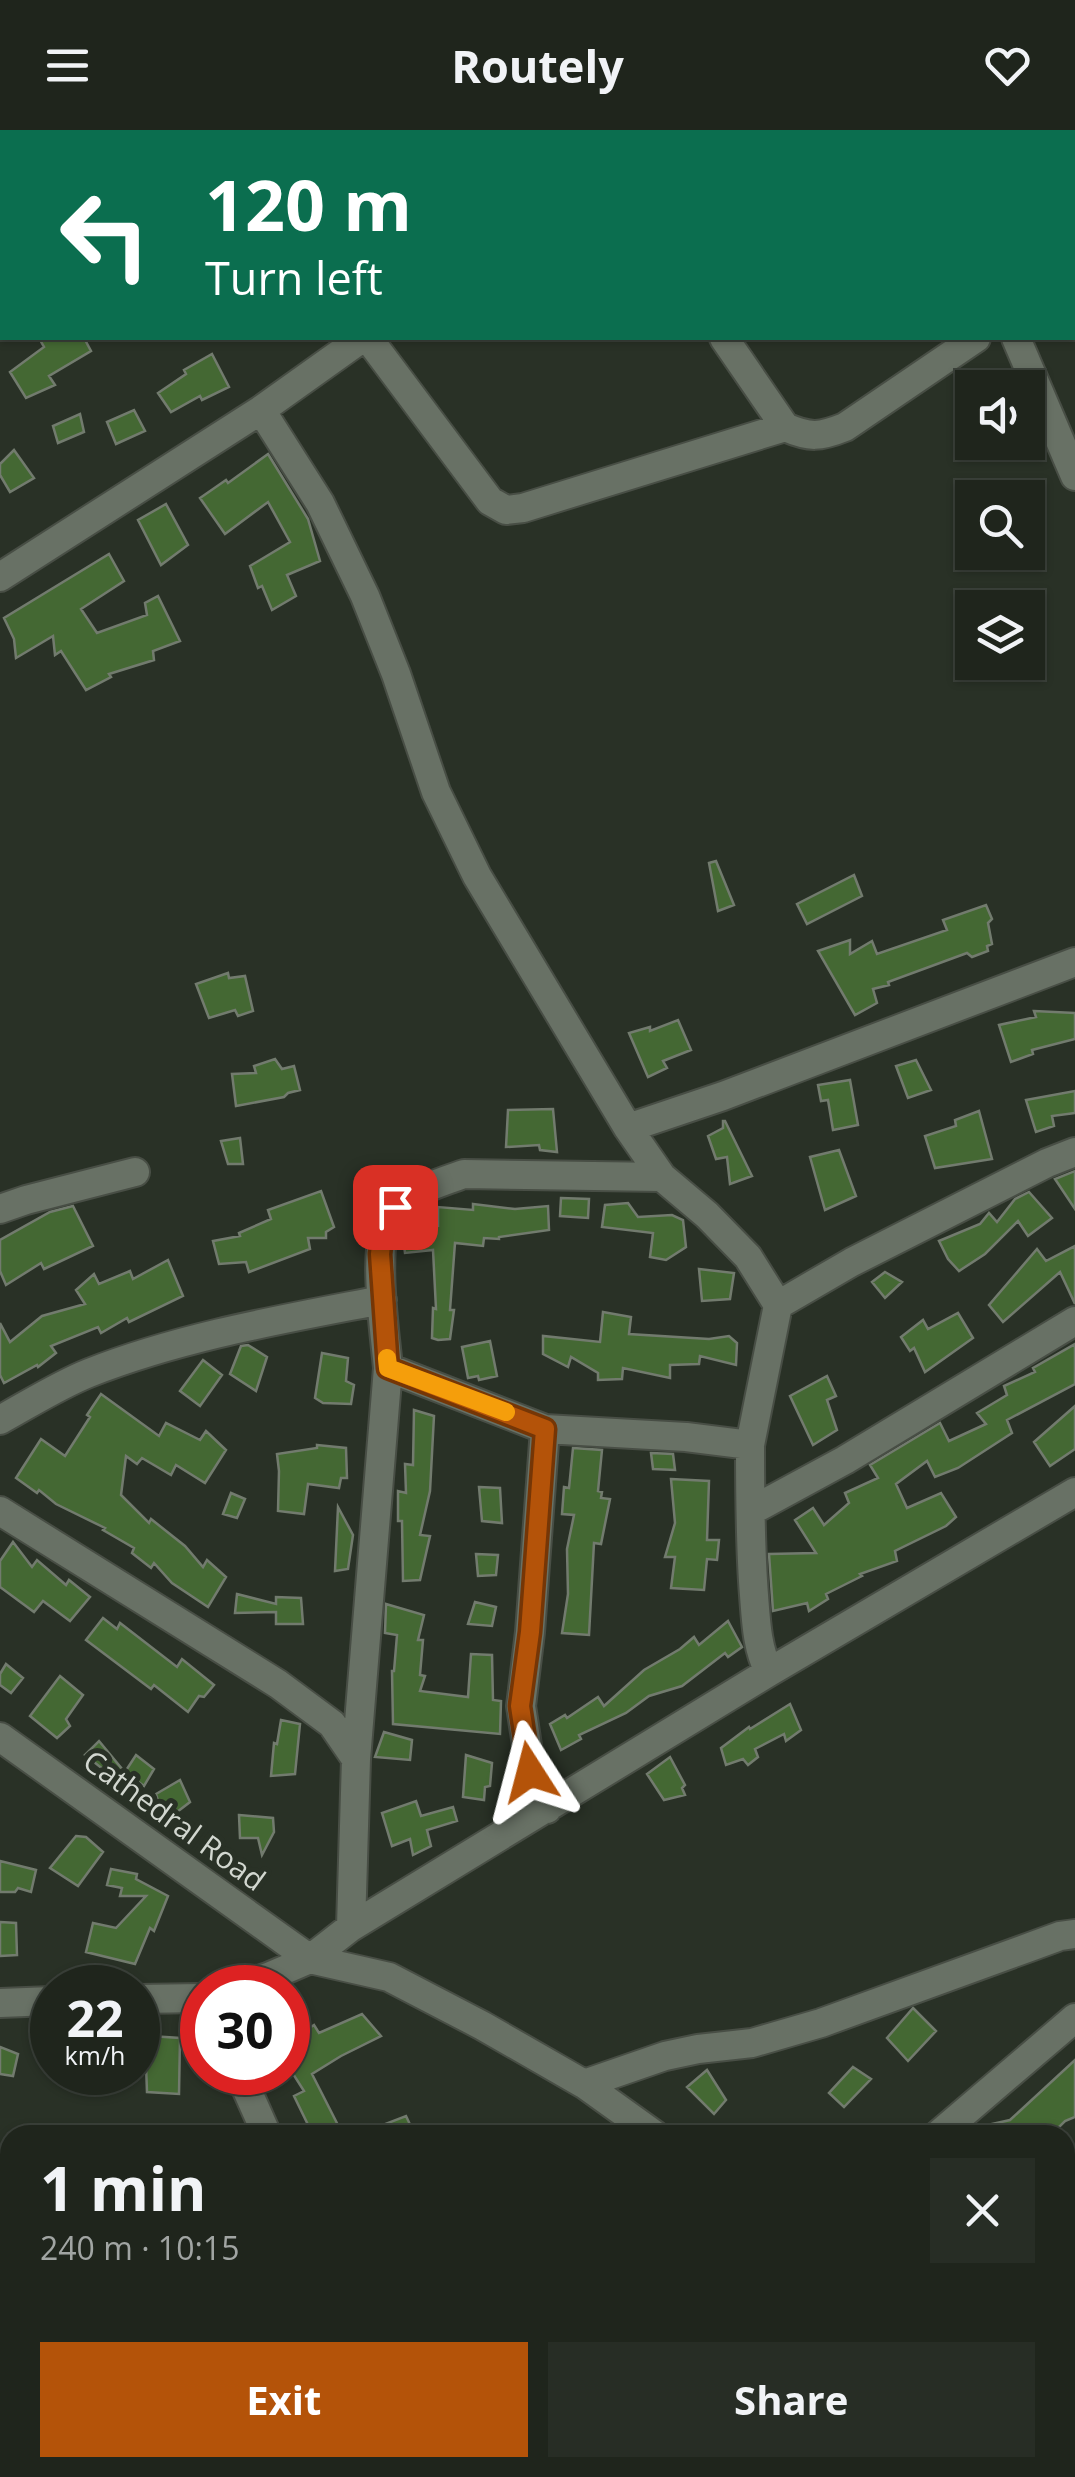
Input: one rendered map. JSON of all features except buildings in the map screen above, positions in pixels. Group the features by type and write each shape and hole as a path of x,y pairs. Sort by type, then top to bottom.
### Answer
{"street":[{"path":"0,577 362,340"},
{"path":"367,340 490,501 506,510 785,427"},
{"path":"725,340 785,427 801,434 822,436 845,426 973,340"},
{"path":"1017,340 1075,476"},
{"path":"260,410 320,503 365,596 436,792 477,876 628,1128 662,1177 748,1257 778,1305 750,1444 750,1546 758,1637 769,1672"},
{"path":"628,1128 1075,962"},
{"path":"778,1305 852,1262 1075,1152"},
{"path":"0,1209 135,1172"},
{"path":"350,1926 356,1759 388,1368 380,1254 386,1220 395,1207 464,1174 662,1177"},
{"path":"0,1420 86,1374 172,1344 382,1300"},
{"path":"750,1511 845,1460 1075,1321"},
{"path":"388,1368 545,1429 750,1444"},
{"path":"545,1429 530,1632 520,1706 530,1772 547,1809"},
{"path":"294,1965 310,1958 350,1926 769,1672 1075,1492"},
{"path":"0,1511 278,1684 332,1724 356,1759"},
{"name":"Cathedral Road","path":"0,1737 310,1958"},
{"path":"584,2084 665,2056 752,2043 804,2028 1030,1946 1075,1934"},
{"path":"310,1958 389,1977 584,2084 640,2125"},
{"path":"0,2003 30,2002"},
{"path":"950,2125 1075,2018"},
{"path":"249,2095 263,2125"}],"slow traffic":[{"path":"387,1358 388,1368 506,1412"}],"route":[{"path":"395,1207 386,1220 380,1254 388,1368 545,1429 530,1632 520,1706 530,1772"}]}
